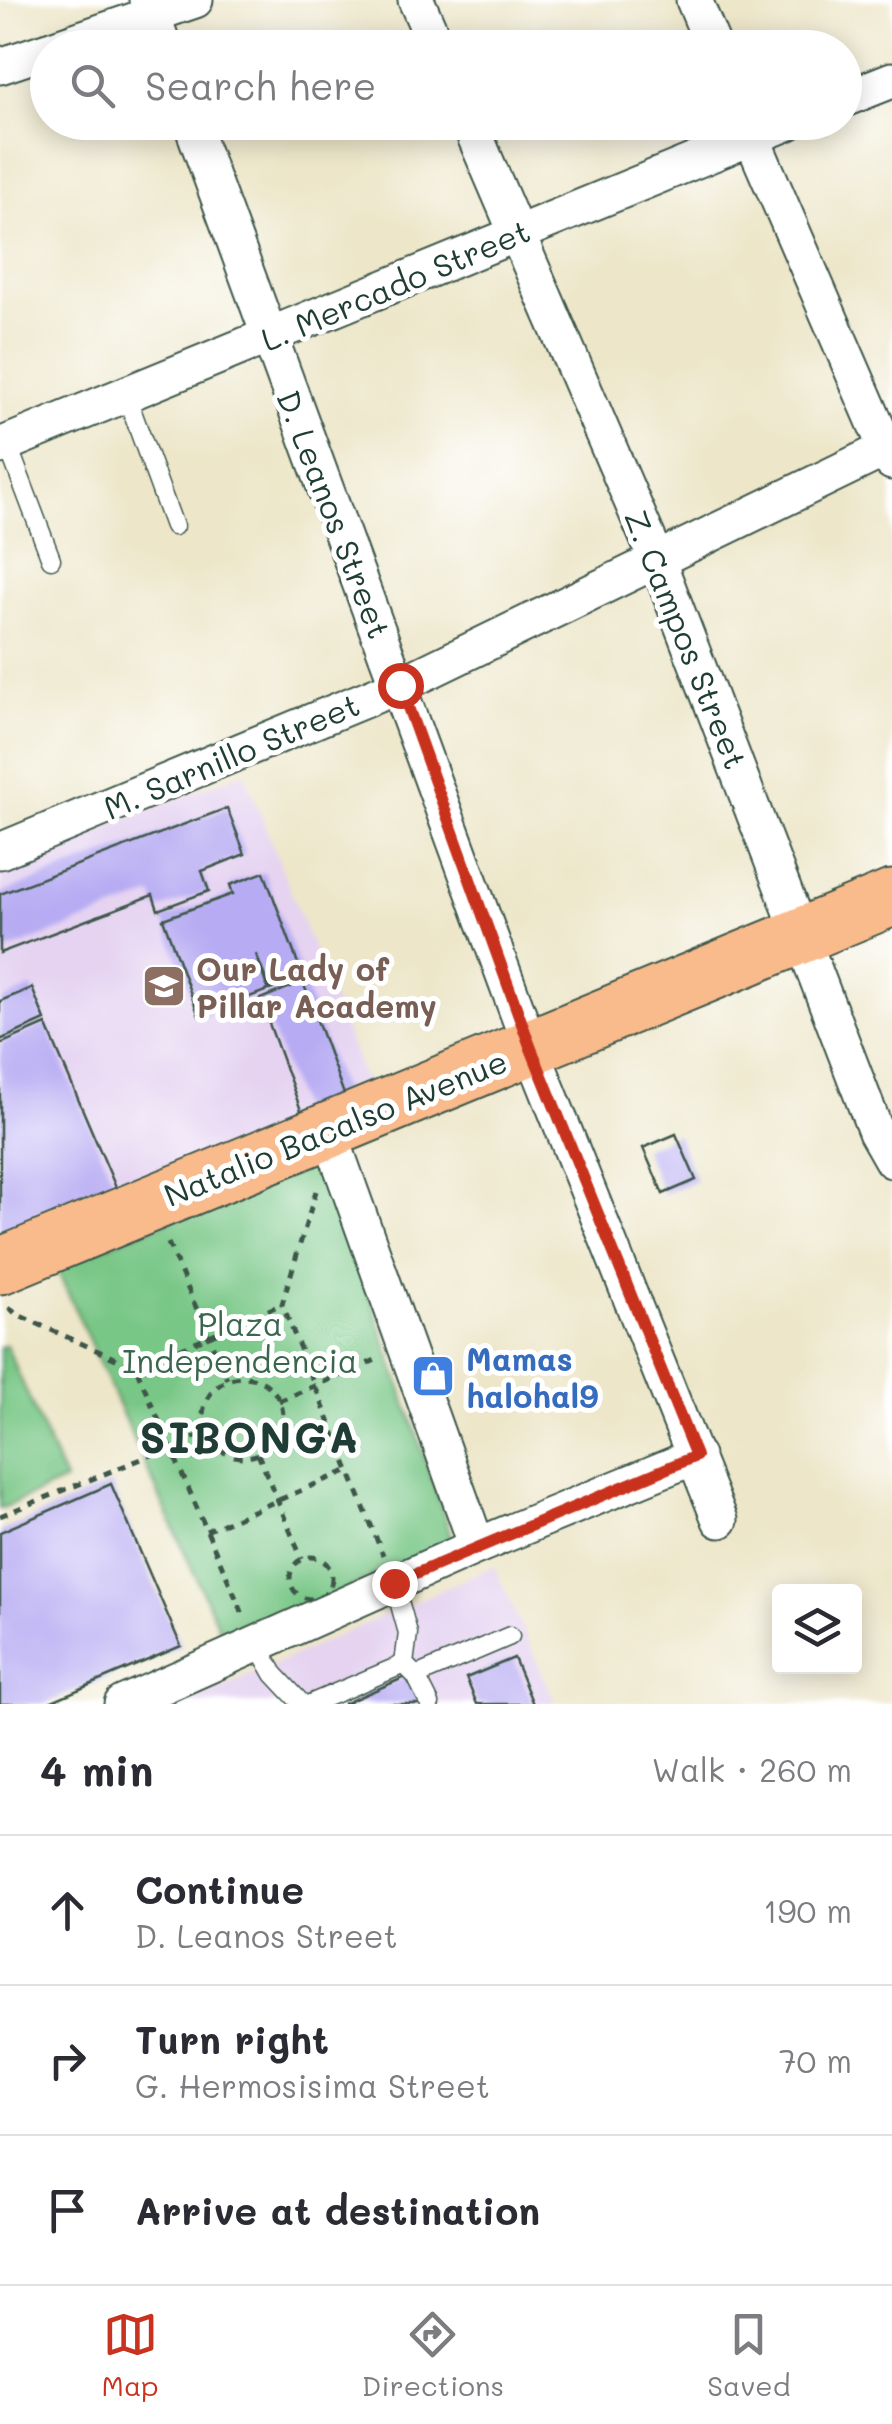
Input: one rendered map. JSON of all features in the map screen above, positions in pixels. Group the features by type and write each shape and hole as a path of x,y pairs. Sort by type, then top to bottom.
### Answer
{"highway":[{"name":"Natalio Bacalso Avenue","path":"0,1266 892,898"}],"street":[{"path":"122,30 155,21 195,0"},
{"path":"416,0 428,30"},
{"path":"694,0 706,30"},
{"path":"0,66 30,56"},
{"path":"862,92 892,80"},
{"name":"D. Leanos Street","path":"197,140 530,1046 720,1520"},
{"name":"Z. Campos Street","path":"477,140 658,562 876,1132 892,1160"},
{"name":"L. Mercado Street","path":"4,444 268,338 725,140"},
{"path":"752,140 890,452"},
{"name":"M. Sarnillo Street","path":"0,851 400,685 890,452"},
{"path":"328,1129 477,1546"},
{"path":"122,1704 158,1697 256,1644 477,1546 696,1456"}],"lane":[{"path":"126,395 174,526"},
{"path":"4,444 51,559"},
{"path":"394,1583 408,1633 410,1670 430,1704"},
{"path":"310,1704 510,1636"},
{"path":"256,1644 274,1674 302,1704"}],"path":[{"path":"328,1129 320,1180 282,1304 394,1583"},
{"path":"151,1203 227,1380"},
{"path":"0,1299 16,1314 136,1368 256,1644"},
{"path":"136,1368 282,1304"},
{"path":"279,1401 404,1349"},
{"path":"251,1378 263,1382 279,1401 280,1432 258,1454 246,1457 222,1451 206,1433 204,1408 208,1396 227,1380 251,1378"},
{"path":"0,1516 206,1433"},
{"path":"258,1454 302,1559"},
{"path":"206,1531 349,1470"},
{"path":"302,1559 321,1560 329,1566 332,1584 319,1598 301,1597 290,1582 294,1564 302,1559"}],"shaded area":[{"name":"Our Lady of Pillar Academy","path":"244,772 373,1102 0,1251 0,869"},
{"path":"494,1566 556,1704 186,1704"}],"green space":[{"name":"Plaza Independencia","path":"323,1157 452,1539 227,1646 56,1267"},
{"path":"6,1345 65,1481 0,1509 0,1348"}],"building":[{"path":"227,808 245,854 202,871 209,891 158,910 153,895 0,953 0,894"},
{"path":"264,872 303,977 270,990 256,954 268,990 199,1016 163,919 233,894 230,885"},
{"path":"303,982 345,1097 302,1113 260,999"},
{"path":"32,988 45,1020 0,1040 0,1001"},
{"path":"46,1024 117,1190 0,1241 0,1044"},
{"path":"676,1134 696,1180 663,1194 643,1148"},
{"path":"111,1484 181,1646 45,1704 0,1704 0,1532"},
{"path":"514,1658 533,1704 477,1704 466,1678"},
{"path":"408,1676 421,1704 343,1704"}],"place":[{"name":"Our Lady of Pillar Academy","path":"164,986"},
{"name":"Mamas halohal9","path":"433,1376"}],"district":[{"name":"SIBONGA","path":"250,1436"}],"route":[{"path":"394,1583 696,1456 530,1046 400,685"}]}
